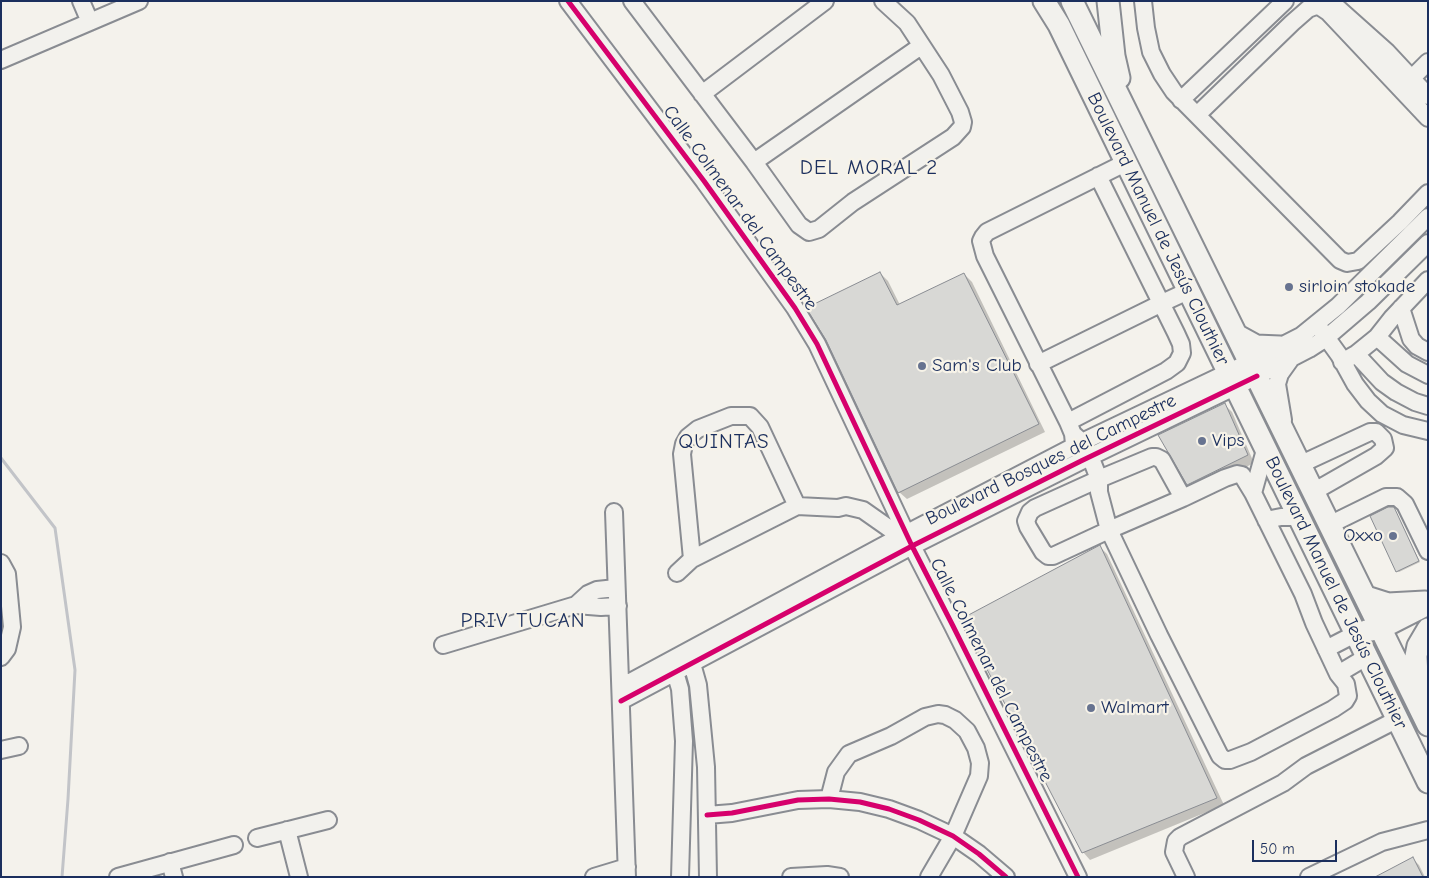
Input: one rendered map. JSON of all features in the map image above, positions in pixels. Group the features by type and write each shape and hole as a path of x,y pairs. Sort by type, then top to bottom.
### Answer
{"main road":[{"name":"Boulevard Manuel de Jesús Clouthier","path":"1044,1 1058,24 1428,782"},
{"name":"Boulevard Manuel de Jesús Clouthier","path":"1072,1 1299,465 1424,714"},
{"path":"1108,1 1114,56 1126,110"},
{"path":"1236,336 1256,346 1286,352"},
{"path":"1366,597 1388,604 1428,603"},
{"path":"1368,656 1385,637 1428,603"},
{"path":"1357,634 1385,637 1428,627"},
{"path":"1424,714 1417,651 1428,627"}],"street":[{"path":"81,1 90,22"},
{"path":"3,53 90,22 139,1"},
{"name":"Calle Colmenar del Campestre","path":"568,1 704,181 795,308 816,344 901,540 953,626 1078,877"},
{"path":"632,1 754,162 799,225 809,232 819,229 853,202 953,137 962,127 963,122 960,112 941,75 907,23 882,1"},
{"path":"702,94 825,1"},
{"path":"1143,1 1151,52 1162,74 1181,100 1340,260 1347,263 1358,262 1371,249 1428,217"},
{"path":"1181,100 1285,1"},
{"path":"1330,1 1386,52 1428,96"},
{"path":"1196,115 1292,23 1308,9 1316,6 1328,12 1428,118"},
{"path":"754,162 921,46"},
{"path":"1411,78 1428,62"},
{"path":"1125,162 987,232 981,242 988,261 1097,485 1109,530 1122,559 1211,741 1220,756 1225,760 1239,758 1340,705 1348,696 1346,684 1338,674 1314,623 1303,594 1244,477 1240,474 1225,478 1182,498 1109,530 1052,556 1048,556 1043,552 1026,521 1030,512 1097,485 1152,457 1162,460 1182,498"},
{"path":"1078,444 1177,363 1182,353 1181,344 1162,303 1098,176"},
{"path":"1321,331 1338,306 1406,228 1428,193"},
{"path":"1321,331 1368,302 1428,243"},
{"path":"1349,358 1377,337 1428,280"},
{"path":"1038,364 1188,291"},
{"path":"1402,308 1411,339 1428,352"},
{"path":"1321,331 1349,358 1396,392 1415,402 1428,406"},
{"name":"Boulevard Bosques del Campestre","path":"621,694 1078,444 1232,379 1286,352 1321,331"},
{"path":"1377,337 1406,364 1428,375"},
{"path":"1284,432 1277,384 1286,352"},
{"path":"1349,358 1360,390 1382,414 1403,425 1428,431"},
{"path":"692,559 682,454 688,437 698,429 731,416 750,416 760,427 797,506"},
{"path":"1299,465 1370,432 1376,432 1384,439 1385,448 1376,456 1313,492"},
{"path":"1253,493 1265,450"},
{"path":"1329,525 1386,497 1397,497 1405,504 1428,552"},
{"path":"677,573 692,559 797,506 838,508 846,506 863,510 901,540"},
{"path":"594,877 627,872 614,512"},
{"path":"1266,520 1281,517 1298,517"},
{"name":"Boulevard Bosques del Campestre","path":"690,657 901,540"},
{"path":"1,563 7,574 12,627 7,649 1,657"},
{"path":"576,605 588,594 597,590 616,588"},
{"path":"443,645 576,605 590,607 618,606"},
{"path":"1326,649 1357,634"},
{"path":"1338,674 1368,656"},
{"path":"690,657 698,685 706,767 708,877"},
{"path":"673,666 683,708 684,741 680,877"},
{"path":"830,799 836,772 849,754 892,736 925,716 938,714 955,720 967,731 976,748 980,763 979,776 953,836 929,877"},
{"path":"1186,877 1174,852 1176,841 1180,837 1283,783 1306,766 1398,718"},
{"path":"1,750 19,746"},
{"path":"707,816 798,800 830,799 860,802 889,809 919,820 953,836 979,854 1006,877"},
{"path":"257,838 328,820"},
{"path":"287,830 299,877"},
{"path":"1308,877 1382,842 1428,830"},
{"path":"118,877 172,869 234,845"},
{"path":"791,877 827,875 840,877"}],"building":[{"name":"Sam's Club","path":"880,272 897,305 964,273 1039,424 898,493 826,340 806,308"},
{"name":"Vips","path":"1225,403 1248,455 1187,485 1158,435"},
{"name":"Oxxo","path":"1388,507 1394,507 1419,561 1396,572 1370,516"},
{"name":"Walmart","path":"1100,545 1217,798 1082,853 961,619"},
{"path":"1413,857 1423,877 1375,877"}],"waterway":[{"path":"1,458 55,528 75,670 62,877"}],"cycle path":[{"path":"568,1 704,181 795,308 817,344 912,546 1078,877"},
{"path":"621,701 912,546 1081,461 1257,376"},
{"path":"707,815 732,813 798,800 829,799 860,802 889,809 919,820 953,836 979,854 1006,877"}],"place":[{"name":"sirloin stokade","path":"1289,287"},
{"name":"Sam's Club","path":"922,366"},
{"name":"Vips","path":"1202,441"},
{"name":"Oxxo","path":"1393,536"},
{"name":"Walmart","path":"1091,708"}],"district":[{"name":"DEL MORAL 2","path":"869,168"},
{"name":"QUINTAS","path":"724,442"},
{"name":"PRIV TUCAN","path":"523,621"}]}
